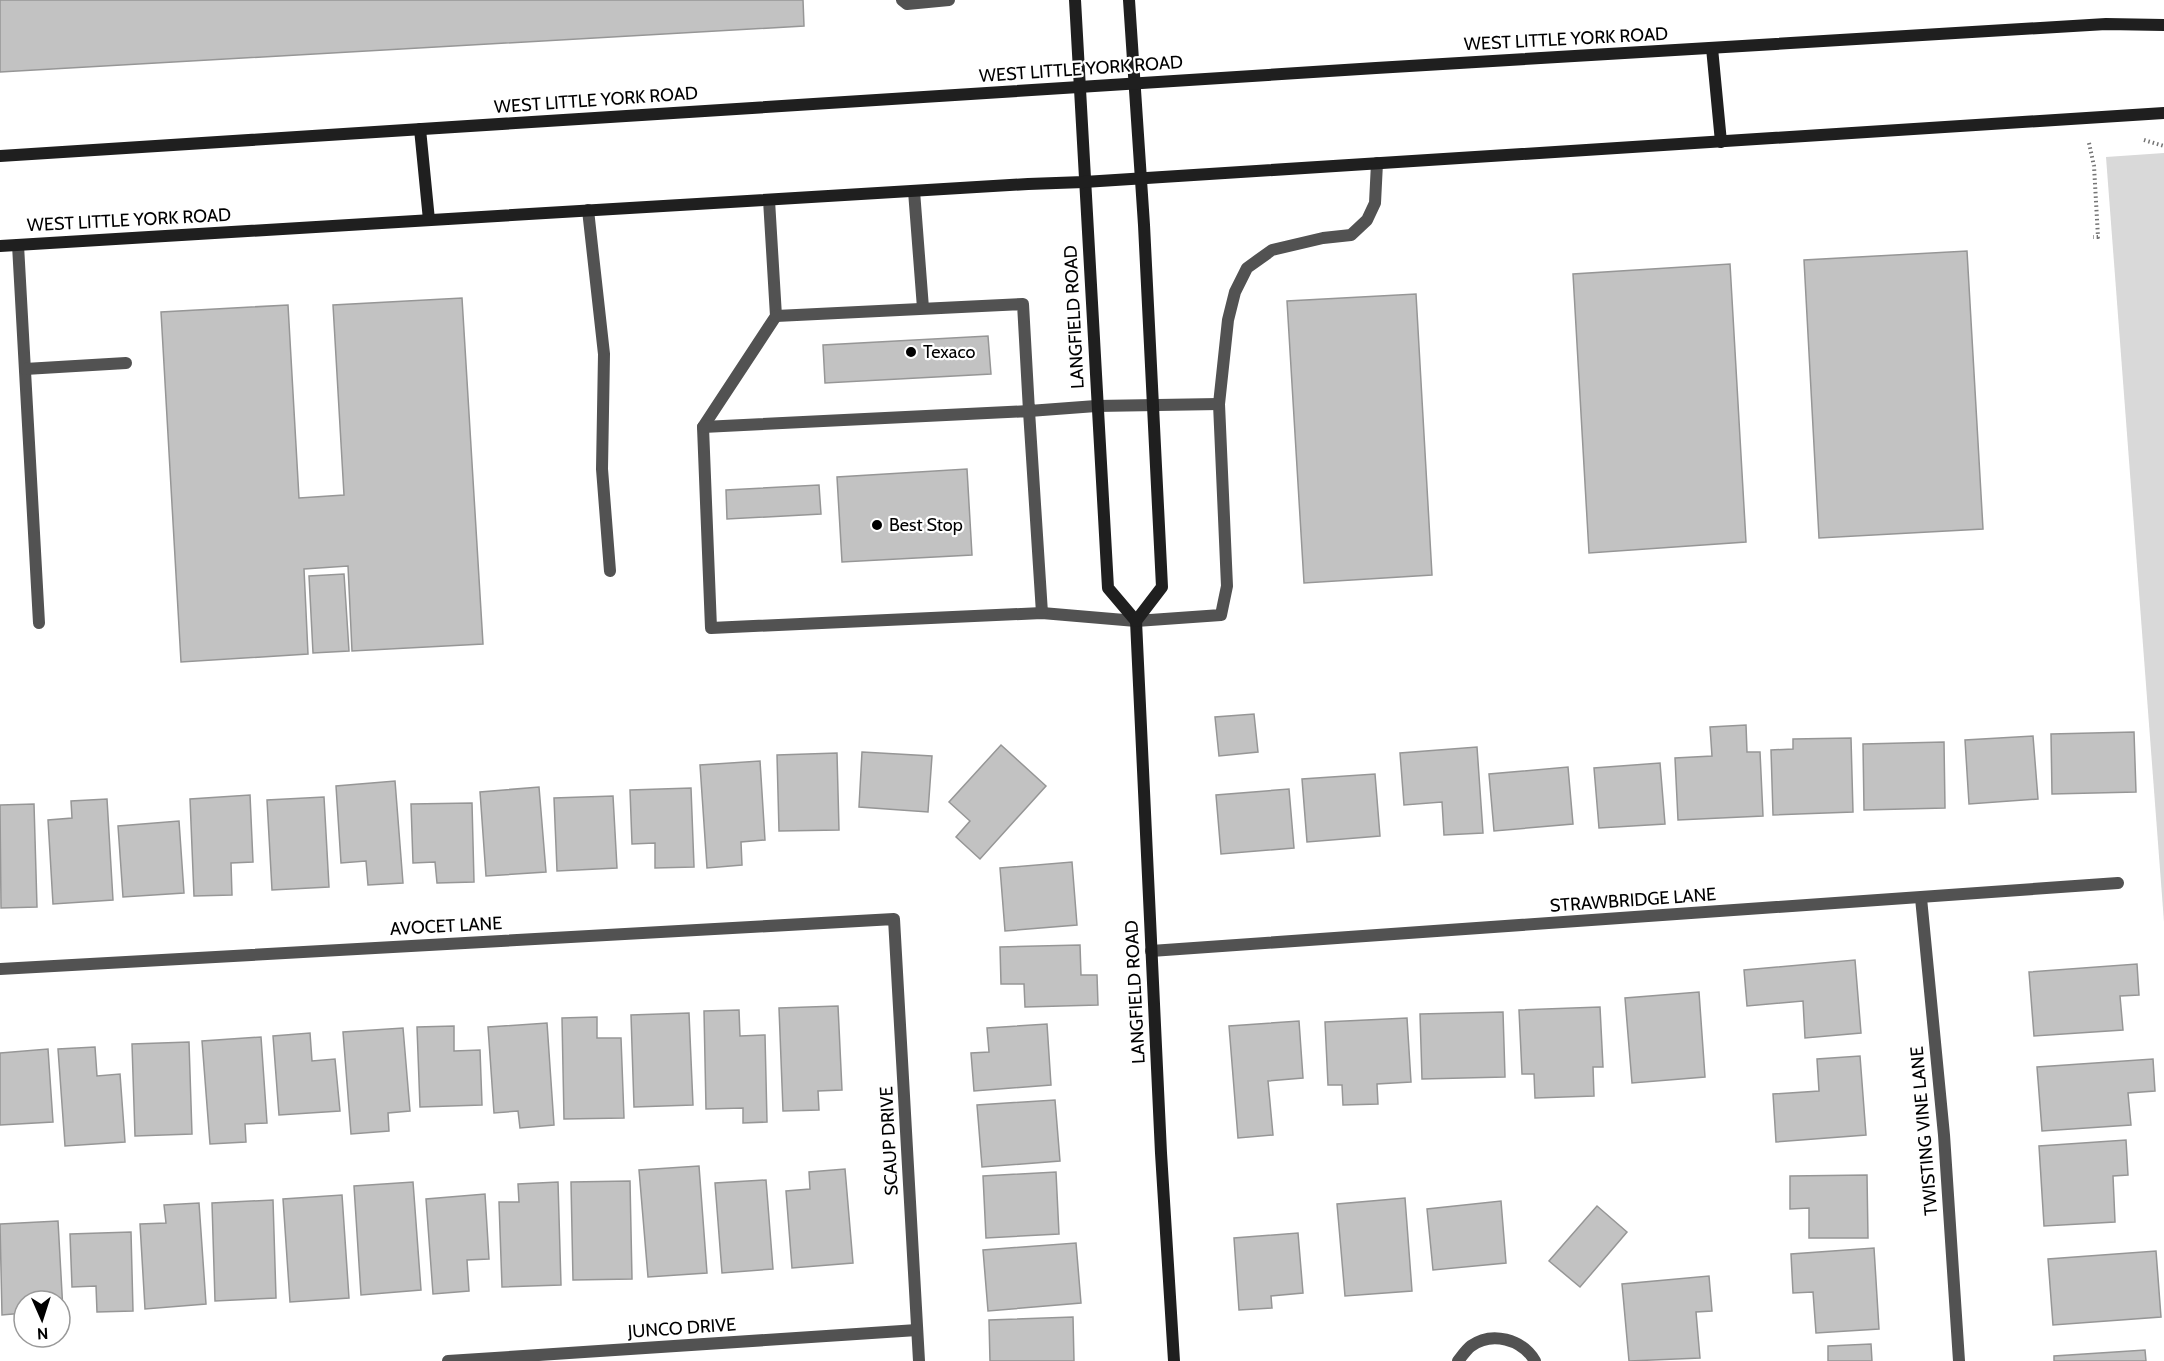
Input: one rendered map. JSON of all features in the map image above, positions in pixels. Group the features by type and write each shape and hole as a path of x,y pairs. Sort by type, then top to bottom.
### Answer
{"main road":[{"name":"LANGFIELD ROAD","path":"1075,0 1108,588 1136,621 1151,951 1174,1361"},
{"path":"1129,0 1139,178 1144,225 1161,587 1136,621"},
{"name":"WEST LITTLE YORK ROAD","path":"0,156 1712,48 2094,25 2164,24"},
{"path":"1712,48 1721,142"},
{"name":"WEST LITTLE YORK ROAD","path":"0,246 1084,182 2164,113"},
{"path":"420,129 429,220"}],"street":[{"path":"902,0 907,4 949,0"},
{"path":"769,200 776,316 703,427 711,628 1042,613 1136,621 1221,615 1227,586 1219,404 1228,320 1235,292 1247,268 1272,250 1323,238 1350,235 1367,220 1375,203 1377,162"},
{"path":"914,191 923,309"},
{"path":"588,210 604,354 602,470 609,571"},
{"path":"18,245 39,623"},
{"path":"776,316 1023,304 1042,613"},
{"path":"25,369 126,363"},
{"path":"703,427 1096,406 1219,404"},
{"name":"STRAWBRIDGE LANE","path":"1151,951 2118,884"},
{"name":"TWISTING VINE LANE","path":"1921,898 1944,1135 1959,1361"},
{"name":"AVOCET LANE","path":"0,969 894,919"},
{"name":"SCAUP DRIVE","path":"894,919 919,1361"},
{"name":"JUNCO DRIVE","path":"448,1361 917,1330"},
{"path":"1458,1361 1471,1346 1491,1338 1512,1340 1529,1352 1534,1361"}],"path":[{"path":"2144,140 2164,146"},
{"path":"2089,143 2094,166 2098,237 2093,237"}],"shaded area":[{"path":"2164,153 2164,922 2106,157"}],"building":[{"path":"0,0 803,0 804,26 0,72"},
{"path":"1967,251 1983,529 1819,538 1804,260"},
{"path":"1730,264 1746,542 1589,553 1573,274"},
{"path":"1416,294 1432,575 1304,583 1287,301"},
{"path":"462,298 483,644 352,651 348,566 304,569 308,654 181,662 161,312 288,305 299,498 344,495 333,305"},
{"path":"988,336 991,374 825,383 823,345"},
{"path":"967,469 972,555 842,562 837,477"},
{"path":"819,485 821,514 727,519 726,490"},
{"path":"344,574 349,651 313,653 309,576"},
{"path":"1254,714 1258,752 1219,756 1215,717"},
{"path":"1746,725 1747,752 1760,752 1763,816 1678,820 1675,758 1712,756 1710,727"},
{"path":"2134,732 2136,792 2052,794 2051,734"},
{"path":"2033,736 2038,799 1969,804 1965,740"},
{"path":"1851,738 1853,812 1773,815 1771,750 1793,749 1793,739"},
{"path":"1944,742 1945,808 1864,810 1863,744"},
{"path":"1001,745 1046,786 980,859 956,837 970,821 949,802"},
{"path":"1477,747 1483,833 1444,835 1442,802 1404,805 1400,753"},
{"path":"862,752 932,756 928,812 859,807"},
{"path":"837,753 839,830 779,831 777,755"},
{"path":"760,761 765,840 741,842 742,865 707,868 700,765"},
{"path":"1660,763 1665,824 1599,828 1594,768"},
{"path":"1568,767 1573,824 1494,831 1489,774"},
{"path":"1375,774 1380,836 1307,842 1302,779"},
{"path":"395,781 403,883 368,885 366,861 341,863 336,786"},
{"path":"539,787 546,872 486,876 480,792"},
{"path":"691,788 694,867 655,868 655,843 632,844 630,790"},
{"path":"1289,789 1294,848 1221,854 1216,795"},
{"path":"250,795 253,862 231,863 232,895 194,896 190,799"},
{"path":"613,796 617,868 557,871 554,798"},
{"path":"324,797 329,887 272,890 267,800"},
{"path":"107,799 113,900 53,904 48,820 72,818 71,801"},
{"path":"472,803 474,882 437,883 435,862 413,863 411,804"},
{"path":"34,804 37,907 1,908 0,805"},
{"path":"179,821 184,893 123,897 118,826"},
{"path":"1072,862 1077,925 1005,931 1000,868"},
{"path":"1080,945 1081,975 1097,975 1098,1005 1025,1007 1024,984 1001,984 1000,947"},
{"path":"1855,960 1861,1033 1805,1038 1803,1001 1747,1006 1744,970"},
{"path":"2137,964 2139,995 2120,996 2123,1030 2034,1036 2029,972"},
{"path":"1699,992 1705,1077 1632,1083 1625,998"},
{"path":"838,1006 842,1090 818,1091 819,1110 783,1111 779,1008"},
{"path":"1600,1007 1603,1067 1593,1067 1594,1096 1535,1098 1534,1074 1522,1074 1519,1010"},
{"path":"739,1010 740,1036 765,1035 767,1122 743,1123 743,1108 706,1109 704,1011"},
{"path":"1503,1012 1505,1077 1422,1079 1420,1014"},
{"path":"689,1013 693,1105 634,1107 631,1015"},
{"path":"597,1017 597,1038 621,1038 624,1118 564,1119 562,1018"},
{"path":"1407,1018 1411,1082 1377,1084 1378,1104 1343,1105 1342,1085 1328,1085 1325,1022"},
{"path":"1299,1021 1303,1078 1268,1081 1273,1135 1238,1138 1229,1026"},
{"path":"547,1023 554,1125 520,1128 518,1111 494,1113 488,1027"},
{"path":"1047,1024 1051,1085 974,1091 971,1053 989,1052 987,1028"},
{"path":"454,1026 454,1051 480,1050 482,1105 420,1107 417,1027"},
{"path":"403,1028 410,1111 388,1113 389,1131 351,1134 343,1032"},
{"path":"310,1033 312,1061 335,1059 340,1111 279,1115 273,1036"},
{"path":"261,1037 267,1123 245,1124 246,1142 210,1144 202,1041"},
{"path":"189,1042 192,1134 135,1136 132,1044"},
{"path":"95,1047 97,1076 120,1074 125,1142 65,1146 58,1049"},
{"path":"48,1049 53,1122 0,1125 0,1053"},
{"path":"1860,1056 1866,1135 1776,1142 1773,1094 1819,1091 1817,1059"},
{"path":"2153,1059 2155,1091 2128,1093 2131,1125 2042,1131 2037,1067"},
{"path":"1055,1100 1060,1161 982,1167 977,1105"},
{"path":"2126,1140 2128,1175 2113,1176 2115,1222 2044,1226 2039,1146"},
{"path":"699,1166 707,1273 648,1277 639,1170"},
{"path":"845,1169 853,1263 792,1268 786,1191 810,1189 809,1172"},
{"path":"1056,1172 1059,1234 986,1238 983,1176"},
{"path":"1867,1175 1868,1238 1809,1238 1809,1208 1790,1209 1790,1176"},
{"path":"766,1180 773,1269 722,1273 715,1183"},
{"path":"630,1181 632,1279 573,1280 571,1182"},
{"path":"413,1182 421,1290 361,1295 354,1186"},
{"path":"558,1182 561,1285 502,1287 499,1202 519,1202 518,1184"},
{"path":"485,1194 489,1259 467,1260 469,1291 433,1294 426,1199"},
{"path":"342,1195 349,1298 290,1302 283,1199"},
{"path":"1405,1198 1412,1291 1345,1296 1337,1204"},
{"path":"273,1200 276,1298 215,1301 212,1203"},
{"path":"1501,1201 1506,1263 1433,1270 1427,1209"},
{"path":"199,1203 206,1304 145,1309 140,1224 166,1223 164,1205"},
{"path":"1597,1206 1627,1232 1580,1287 1549,1261"},
{"path":"58,1221 62,1289 12,1289 12,1314 2,1315 0,1224"},
{"path":"131,1232 133,1311 97,1312 96,1286 72,1287 70,1234"},
{"path":"1298,1233 1303,1293 1271,1296 1272,1308 1239,1310 1234,1238"},
{"path":"1076,1243 1081,1303 988,1311 983,1250"},
{"path":"1874,1248 1879,1329 1816,1333 1813,1292 1793,1293 1791,1254"},
{"path":"2156,1251 2161,1317 2053,1325 2048,1259"},
{"path":"1709,1276 1712,1311 1696,1312 1700,1358 1629,1361 1622,1284"},
{"path":"1073,1317 1074,1361 990,1361 989,1320"},
{"path":"1871,1344 1872,1361 1828,1361 1828,1346"},
{"path":"2145,1350 2146,1361 2054,1361 2054,1356"}],"place":[{"name":"Texaco","path":"911,352"},
{"name":"Best Stop","path":"877,525"}]}
